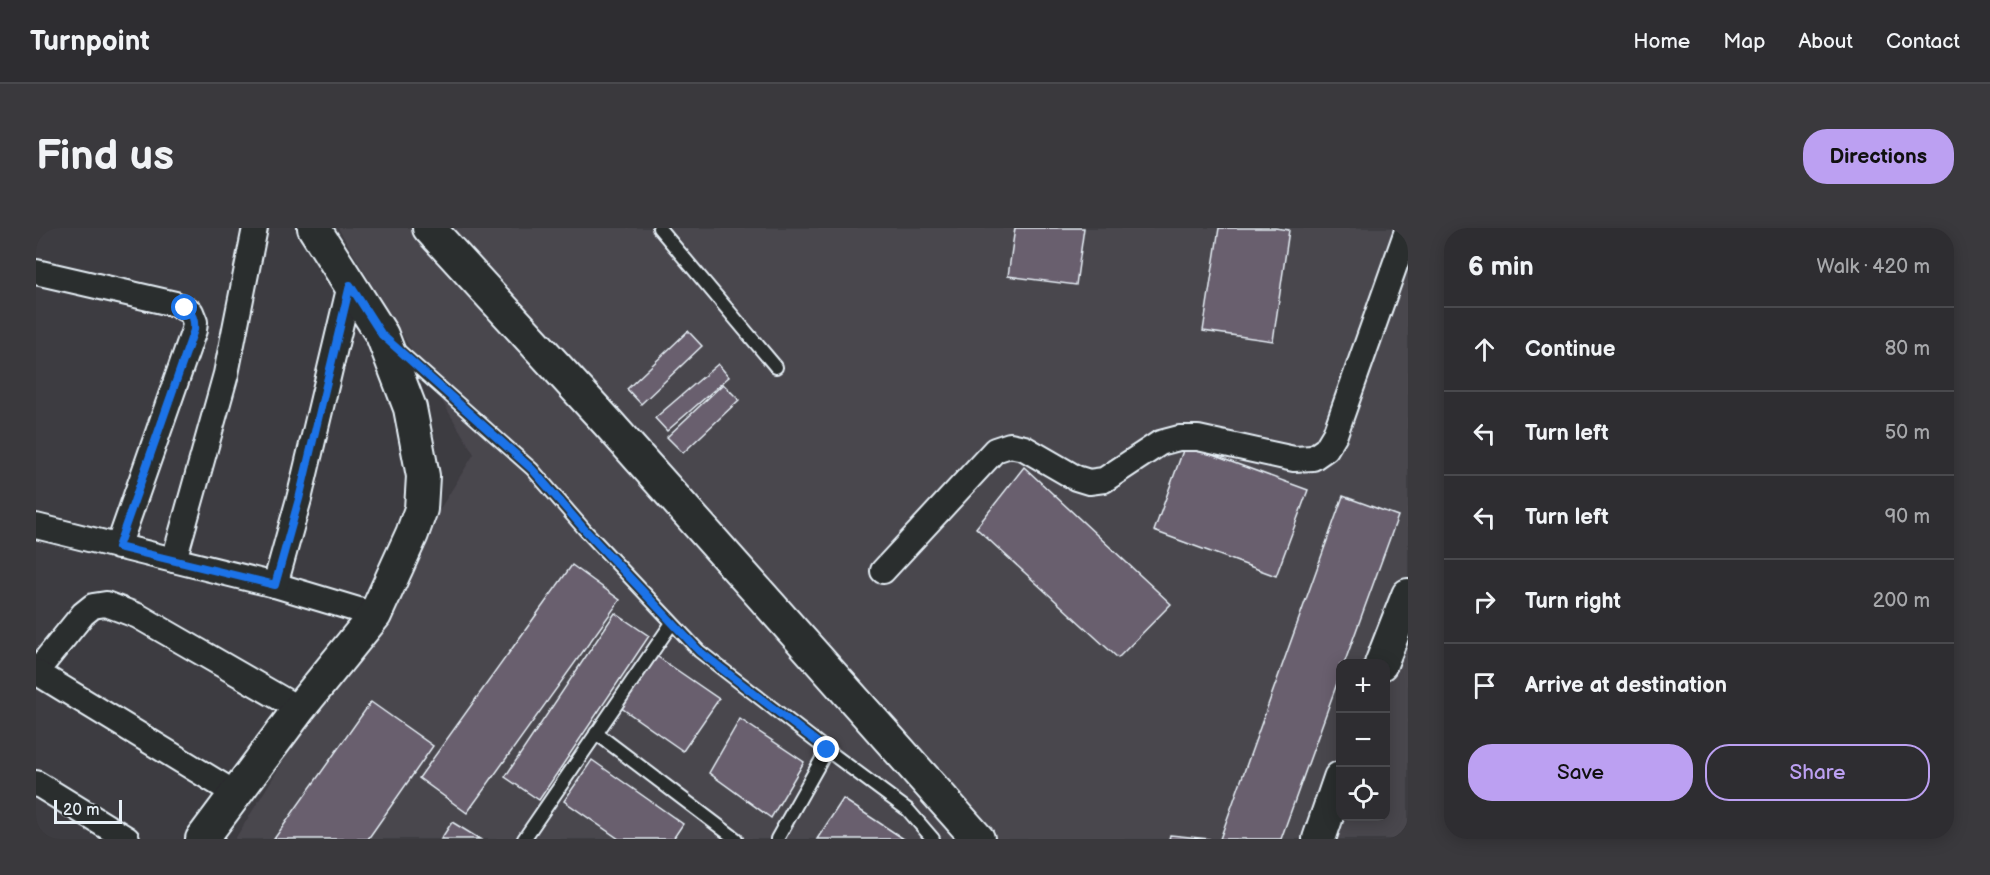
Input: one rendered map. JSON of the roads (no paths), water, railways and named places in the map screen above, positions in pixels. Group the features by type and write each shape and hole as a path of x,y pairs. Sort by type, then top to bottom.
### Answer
{"street":[{"path":"174,560 226,374 255,228"},
{"path":"202,839 299,709 375,615 421,509 423,476 410,408 382,335 314,228"},
{"path":"429,228 600,415 978,839"},
{"path":"883,571 995,450 1010,445 1024,448 1076,478 1089,482 1104,480 1160,443 1179,438 1198,438 1294,459 1313,458 1326,449 1335,434 1408,228"},
{"path":"36,274 175,304 191,312 195,322 118,547"},
{"path":"275,585 299,499 350,285"},
{"path":"36,526 275,585 375,615"},
{"path":"1383,659 1408,595"},
{"path":"236,794 36,672 83,614 93,606 106,604 138,616 299,709"},
{"path":"36,783 127,839"},
{"path":"1319,839 1336,792"}],"lane":[{"path":"659,228 776,367"},
{"path":"382,335 532,469 585,530 699,651 908,810 933,839"},
{"path":"524,839 672,623"},
{"path":"597,733 736,839"},
{"path":"777,839 827,750"}]}
